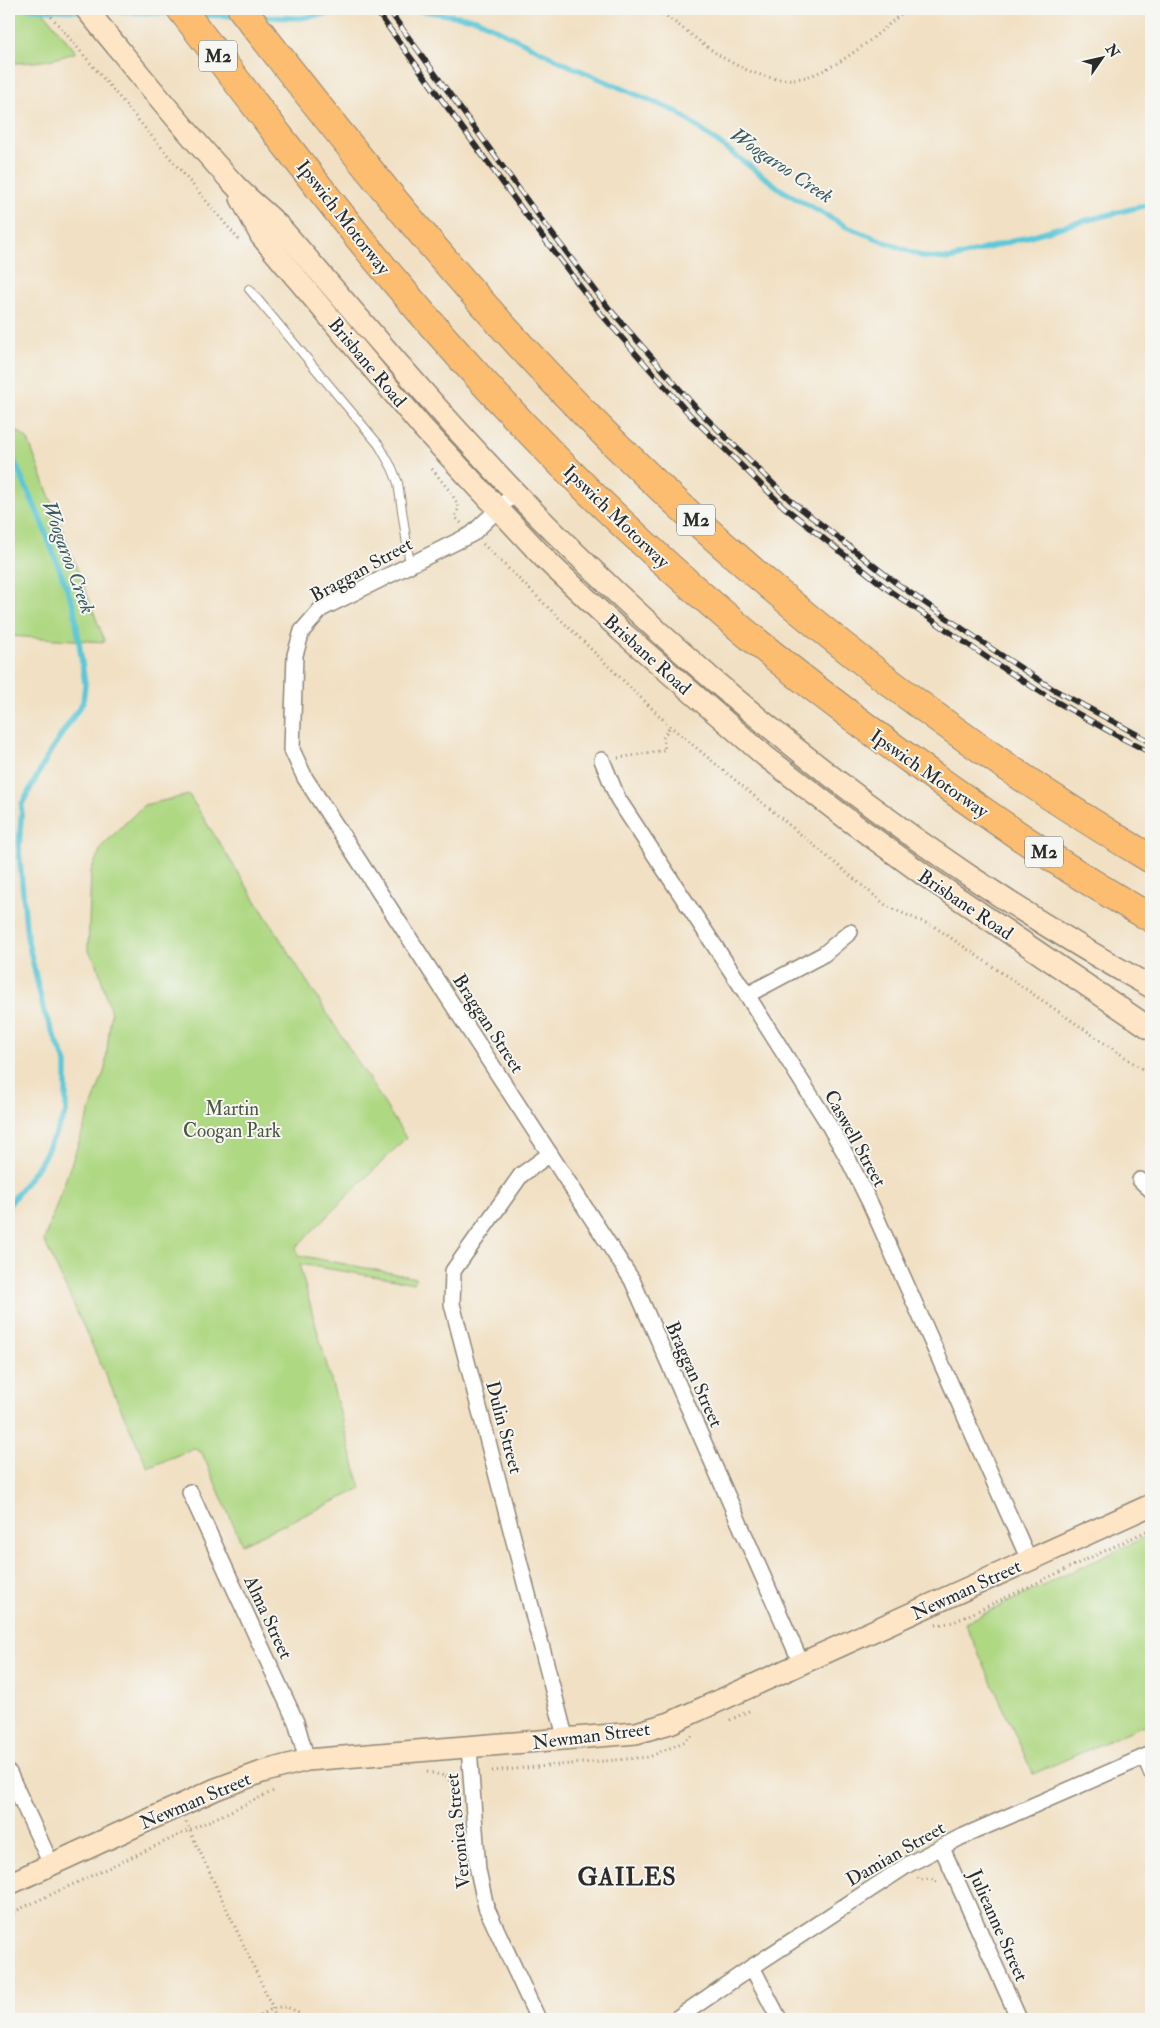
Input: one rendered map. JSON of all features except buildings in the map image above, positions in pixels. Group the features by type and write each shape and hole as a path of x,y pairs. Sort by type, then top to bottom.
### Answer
{"highway":[{"name":"Ipswich Motorway","path":"181,9 397,284 516,417 641,540 733,622 860,723 1017,834 1071,870 1151,918"},
{"name":"M2","path":"242,9 313,101 425,238 531,357 610,438 714,536 805,615 895,686 988,753 1151,859"}],"main road":[{"name":"Brisbane Road","path":"86,9 234,185 275,222 515,493 628,603 725,691 851,791 960,869 1028,914 1151,988"},
{"name":"Brisbane Road","path":"234,185 261,236 422,427 544,558 621,631 765,756 924,875 1151,1029"},
{"path":"1114,966 1128,988 1151,1004"},
{"name":"Newman Street","path":"9,1884 179,1806 262,1772 307,1760 362,1754 566,1740 636,1733 670,1724 1151,1505"}],"street":[{"name":"Braggan Street","path":"515,493 472,534 321,609 302,631 295,655 292,750 305,778 632,1280 802,1665"},
{"name":"Caswell Street","path":"602,760 618,799 747,995 850,1163 1029,1560"},
{"path":"747,995 824,954 850,932"},
{"name":"Dulin Street","path":"550,1154 521,1175 454,1271 452,1304 566,1740"},
{"name":"Alma Street","path":"190,1492 296,1722 307,1760"},
{"name":"Veronica Street","path":"469,1748 478,1870 486,1907 538,2019"},
{"path":"1148,1755 1151,1772"},
{"name":"Damian Street","path":"676,2019 909,1864 959,1838 1148,1755"},
{"path":"9,1773 51,1864"},
{"name":"Julieanne Street","path":"942,1848 1019,2019"},
{"path":"752,1967 779,2019"}],"lane":[{"path":"250,289 379,445 398,483 410,565"}],"path":[{"path":"46,9 97,71"},
{"path":"654,9 734,64 770,77 786,79 803,78 842,59 866,44 906,9"},
{"path":"602,760 665,750 663,738 670,726"},
{"path":"422,1772 431,1772 445,1776 456,1775"},
{"path":"9,1914 279,1789"},
{"path":"179,1806 273,2008 276,2019"},
{"path":"257,2019 268,2010 281,2006 298,2013 304,2019"}],"green space":[{"path":"9,9 41,9 76,52 43,61 9,63"},
{"path":"9,423 28,440 105,642 9,636"},
{"name":"Martin Coogan Park","path":"189,795 406,1138 296,1247 298,1255 417,1278 414,1283 299,1264 361,1489 242,1544 202,1453 194,1448 148,1468 44,1240 105,1069 111,1013 97,964 88,950 91,871 102,846 144,805"},
{"path":"1151,1534 1151,1722 1033,1774 965,1623"}],"waterway":[{"name":"Woogaroo Creek","path":"29,9 82,11"},
{"name":"Woogaroo Creek","path":"258,17 300,18 344,11 399,9"},
{"name":"Woogaroo Creek","path":"409,9 476,19 570,66 677,112 783,191 847,227 924,257 950,259 1068,225 1151,204"},
{"name":"Woogaroo Creek","path":"96,11 174,14"},
{"name":"Woogaroo Creek","path":"196,15 237,16"},
{"name":"Woogaroo Creek","path":"9,454 13,458 40,518 74,607 85,684 83,702 50,752 22,804 19,850 27,937 44,1012 66,1063 66,1113 41,1162 9,1205"}],"railway":[{"path":"375,9 601,314 690,415 784,507 890,591 992,661 1048,697 1151,753"},
{"path":"388,9 535,211 608,307 697,409 790,500 896,583 998,653 1053,689 1151,742"}],"district":[{"name":"GAILES","path":"627,1877"}]}
